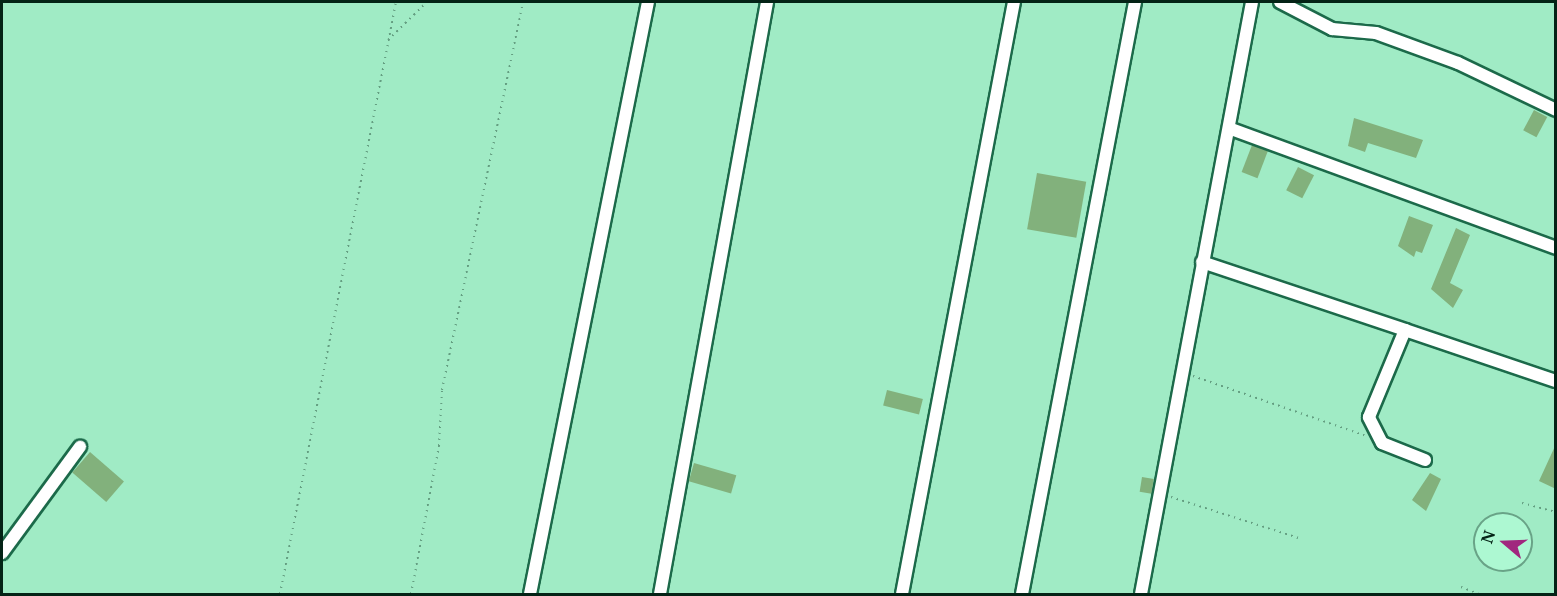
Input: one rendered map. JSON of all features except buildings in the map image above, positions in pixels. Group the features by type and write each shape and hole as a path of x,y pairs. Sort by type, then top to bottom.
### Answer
{"street":[{"path":"531,594 648,2"},
{"path":"660,594 767,2"},
{"path":"902,594 1014,2"},
{"path":"1022,594 1135,2"},
{"path":"1142,594 1202,262 1231,129 1252,2"},
{"path":"1280,2 1332,29 1376,33 1458,63 1556,110"},
{"path":"1231,129 1556,248"},
{"path":"1202,262 1556,381"},
{"path":"1405,330 1369,417 1382,443 1425,460"},
{"path":"2,553 80,447"}],"path":[{"path":"280,594 396,2"},
{"path":"388,40 427,2"},
{"path":"411,594 439,446 442,390 523,2"},
{"path":"1182,372 1382,443"},
{"path":"1160,494 1299,538"},
{"path":"1522,503 1556,513"},
{"path":"1461,587 1479,594"}]}
